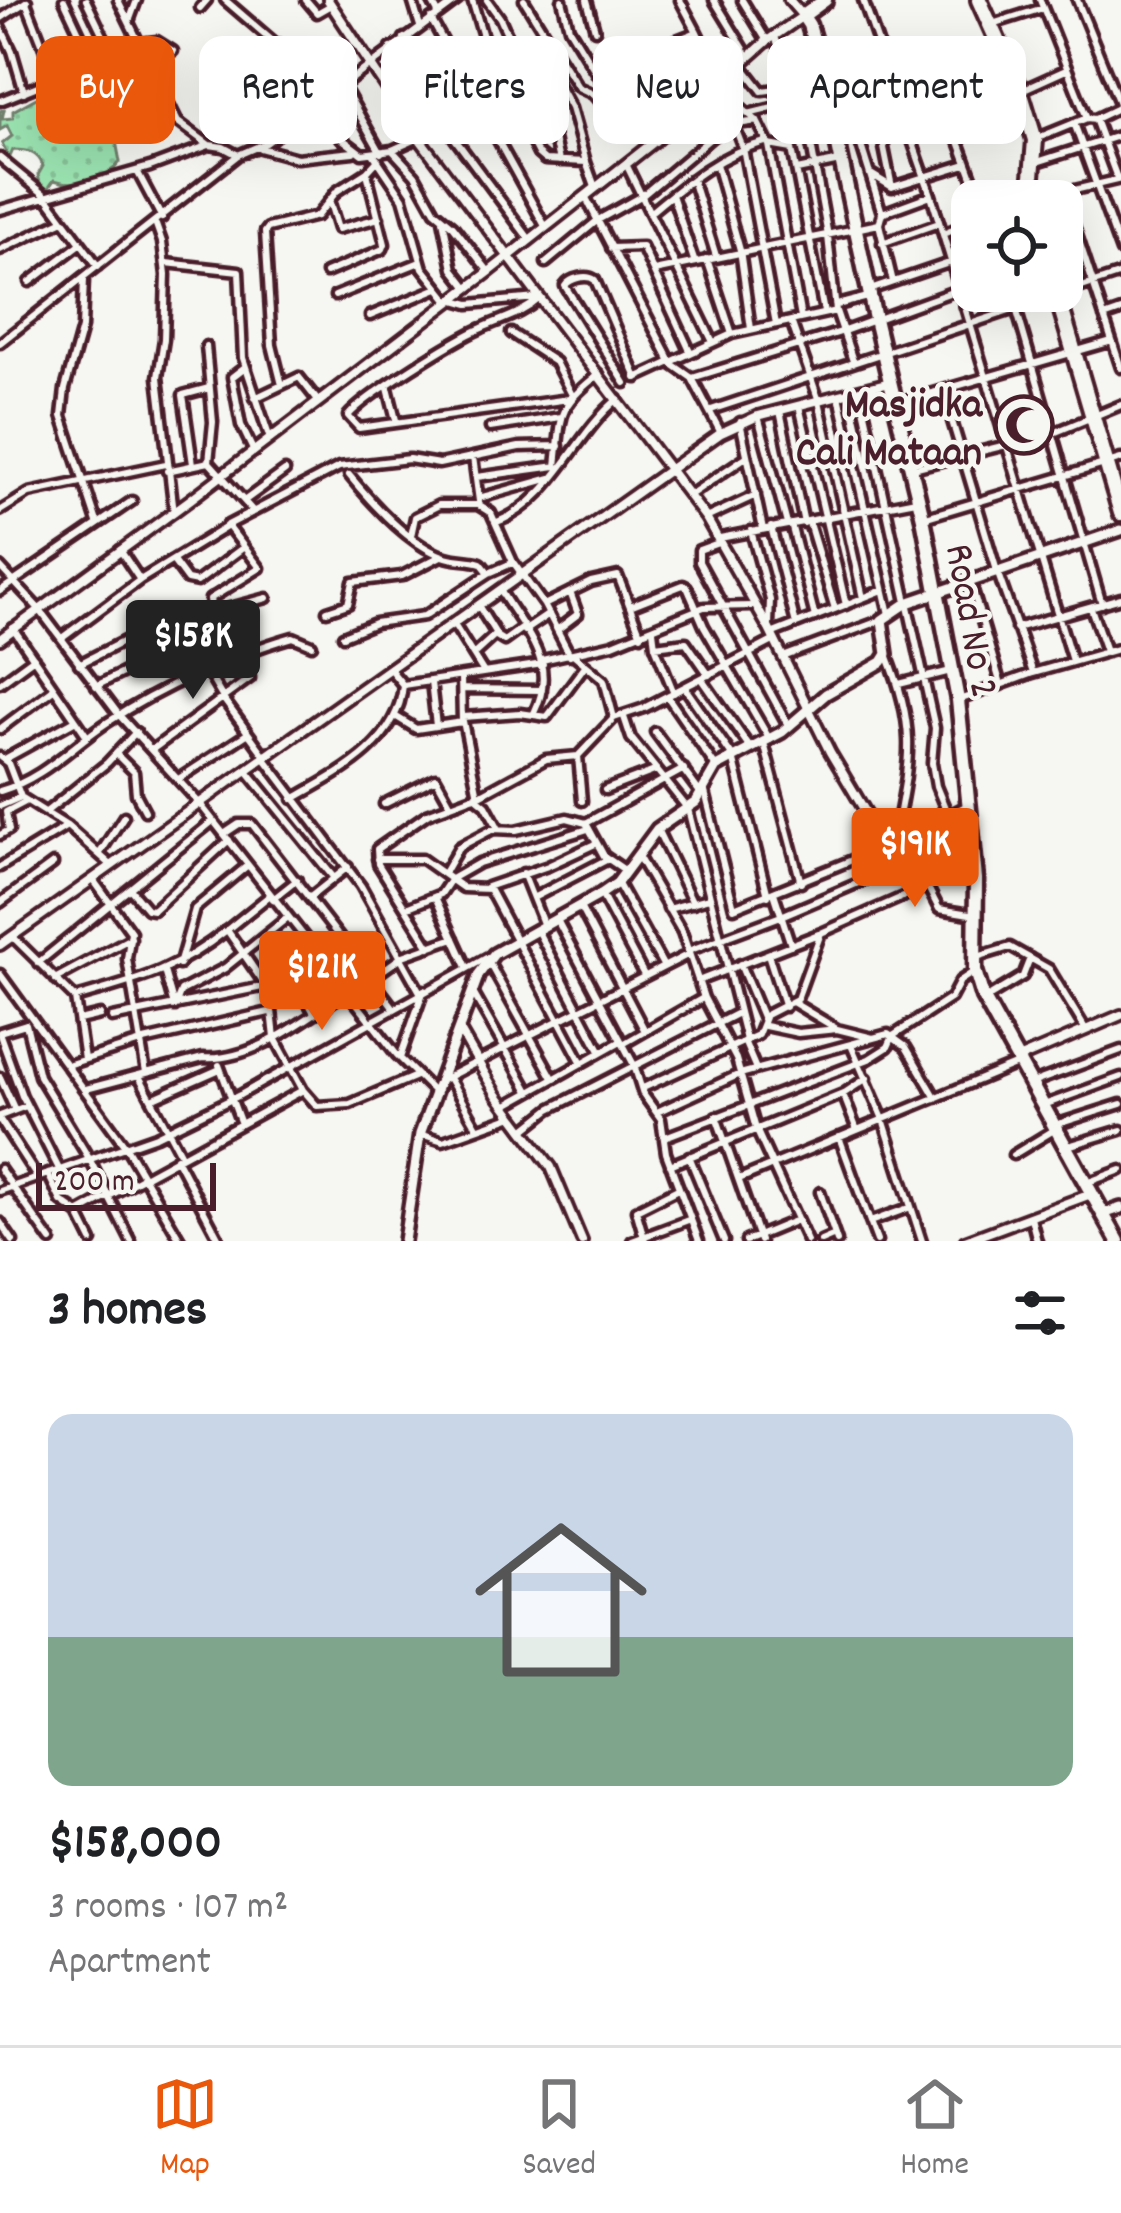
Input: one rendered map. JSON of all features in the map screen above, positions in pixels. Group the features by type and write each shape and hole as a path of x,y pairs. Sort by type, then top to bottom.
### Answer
{"highway":[{"path":"980,0 997,36"},
{"path":"1026,111 1035,140 1032,180"},
{"path":"1062,312 1093,416 1114,461 1121,512"}],"main road":[{"path":"802,16 825,0"},
{"name":"Road No 2","path":"802,16 812,36"},
{"name":"Road No 2","path":"836,144 922,518 958,700 976,879 976,964 985,999 1118,1241"},
{"path":"404,1241 420,1134 444,1079 472,991 491,958 617,883 657,829 688,808 716,767 767,741 826,694 882,662 887,654 886,617 908,603 1121,530"},
{"path":"1103,1214 1121,1208"}],"street":[{"path":"64,0 81,36"},
{"path":"86,0 103,36"},
{"path":"118,0 136,36"},
{"path":"129,22 136,0"},
{"path":"200,8 207,0"},
{"path":"225,0 270,36"},
{"path":"307,0 316,14 330,3 381,80"},
{"path":"412,0 420,26"},
{"path":"431,0 434,15 545,226"},
{"path":"407,36 458,0"},
{"path":"472,0 490,60 538,154 545,160 586,162"},
{"path":"487,0 549,116 559,161"},
{"path":"524,0 578,87 593,94"},
{"path":"562,0 568,28 593,67"},
{"path":"587,0 595,30"},
{"path":"680,0 699,36"},
{"path":"714,0 761,91 757,110"},
{"path":"742,0 769,36"},
{"path":"774,36 802,16 789,0"},
{"path":"863,0 875,36"},
{"path":"1035,140 1118,108 1077,0"},
{"path":"24,92 0,22 27,1 40,36"},
{"path":"992,24 1041,4 1119,179 1083,189"},
{"path":"687,36 697,32"},
{"path":"745,60 767,41"},
{"path":"357,73 381,55"},
{"path":"1026,88 1067,70"},
{"path":"0,101 36,87"},
{"path":"761,91 767,90"},
{"path":"569,104 596,187"},
{"path":"748,114 767,108"},
{"path":"357,109 404,198 420,262 439,288 452,301 469,304 540,298"},
{"path":"743,109 757,121 767,144 801,318"},
{"path":"175,116 178,122"},
{"path":"175,121 209,146"},
{"path":"743,124 757,121"},
{"path":"1074,123 1121,252"},
{"path":"1034,163 1121,135"},
{"path":"0,344 238,155 265,144"},
{"path":"348,144 357,152"},
{"path":"283,385 272,345 265,232 317,216 329,200 367,172 378,156 406,144"},
{"path":"424,144 721,540 808,710 895,842 912,858 939,909 977,915"},
{"path":"460,144 530,240"},
{"path":"0,639 254,452 651,144"},
{"path":"546,263 707,144"},
{"path":"740,144 776,324"},
{"path":"810,144 837,308 854,361"},
{"path":"861,144 882,212 879,224 893,282"},
{"path":"881,144 892,187"},
{"path":"914,144 951,258"},
{"path":"959,144 972,180"},
{"path":"0,210 209,146 224,146 238,155"},
{"path":"652,211 743,148 791,147 824,312"},
{"path":"260,148 297,158 357,152 378,156"},
{"path":"392,150 489,272"},
{"path":"0,158 45,196 99,267"},
{"path":"797,170 841,161"},
{"path":"626,164 712,343"},
{"path":"716,164 740,250 751,329"},
{"path":"871,173 892,187 966,164"},
{"path":"137,171 159,221 166,263 164,339 157,369 174,512"},
{"path":"326,273 383,249 367,172"},
{"path":"692,179 716,256"},
{"path":"672,195 694,260"},
{"path":"882,212 931,195"},
{"path":"585,196 672,364 692,378 722,434"},
{"path":"329,200 338,229 379,218"},
{"path":"442,218 453,269 468,288"},
{"path":"0,250 63,221"},
{"path":"882,243 939,223"},
{"path":"654,271 879,224"},
{"path":"944,234 951,231"},
{"path":"30,281 80,245"},
{"path":"611,248 641,246 691,353"},
{"path":"1083,254 1121,368"},
{"path":"707,259 732,334"},
{"path":"335,296 420,262"},
{"path":"610,388 732,334 837,308 951,262"},
{"path":"166,263 239,271 245,367 270,439"},
{"path":"1083,288 1121,274"},
{"path":"84,279 82,328 62,416 98,522"},
{"path":"625,383 572,302 565,286 569,280 595,280 637,378"},
{"path":"370,316 439,288"},
{"path":"692,378 951,292"},
{"path":"540,298 516,317 484,326 446,347 348,416 359,428 570,397"},
{"path":"1104,316 1121,311"},
{"path":"967,312 1072,662"},
{"path":"711,410 882,350 1010,312"},
{"path":"1018,312 1102,604"},
{"path":"791,321 819,401 863,598"},
{"path":"511,333 555,362 570,397"},
{"path":"895,404 1112,341"},
{"path":"206,346 213,438 209,462 252,510"},
{"path":"245,367 232,377 241,425 254,452"},
{"path":"560,466 561,417 570,397 599,374"},
{"path":"255,398 301,378 318,401"},
{"path":"0,945 740,422 890,382"},
{"path":"388,387 395,420"},
{"path":"193,464 183,395 209,388"},
{"path":"860,390 935,728 932,763 936,786 976,879"},
{"path":"943,391 1033,673"},
{"path":"783,657 886,617 838,396"},
{"path":"497,522 518,514 552,478 591,422 619,399"},
{"path":"800,406 846,605"},
{"path":"911,469 1052,434 1120,408"},
{"path":"780,410 807,523 835,609"},
{"path":"758,416 815,617"},
{"path":"490,428 561,417"},
{"path":"740,422 756,495 796,624"},
{"path":"62,638 140,580 226,526 339,466 409,459 440,464 519,447 559,446"},
{"path":"690,495 748,456"},
{"path":"473,457 479,501 497,522 513,562 571,655 604,680 626,731 688,808 756,1069"},
{"path":"922,518 1114,461"},
{"path":"0,511 23,495 82,480 209,462"},
{"path":"477,477 560,466"},
{"path":"244,501 285,471"},
{"path":"349,475 376,507 411,536 441,556 481,563 489,573"},
{"path":"411,536 413,520 424,510 479,501 552,478"},
{"path":"706,518 756,495"},
{"path":"789,727 697,554 751,531 918,500"},
{"path":"0,591 132,501"},
{"path":"211,598 260,569 226,526"},
{"path":"751,531 770,600 772,634"},
{"path":"173,561 187,580 202,580 245,547"},
{"path":"120,550 140,580"},
{"path":"327,611 348,604 352,582 403,576 441,556"},
{"path":"343,636 375,623 424,616 513,562"},
{"path":"0,567 39,609 118,715 201,805 400,1058 435,1094"},
{"path":"478,605 496,636 505,641 569,591 616,575 640,635"},
{"path":"202,580 211,598 214,628"},
{"path":"970,581 1001,685"},
{"path":"630,606 683,585 767,741 801,883"},
{"path":"500,590 543,662 544,690 534,713"},
{"path":"430,947 377,859 382,844 427,814 478,796 546,759 578,756 619,717 748,655 772,634 883,590"},
{"path":"557,630 578,614 569,591"},
{"path":"212,613 267,598"},
{"path":"1016,628 1121,598"},
{"path":"403,685 571,655 640,635 695,610 721,605 753,607"},
{"path":"1091,608 1106,652"},
{"path":"96,686 214,628 238,622 244,629 250,678 153,749"},
{"path":"452,623 483,671"},
{"path":"13,628 87,736"},
{"path":"653,630 671,695 716,767"},
{"path":"79,664 140,633"},
{"path":"473,655 496,636"},
{"path":"0,790 50,769 118,715 247,650 292,637 312,645"},
{"path":"189,640 247,734 348,867 422,991 400,1058"},
{"path":"655,646 686,642 751,749"},
{"path":"958,700 1121,648"},
{"path":"887,654 911,745 895,842"},
{"path":"0,683 34,658"},
{"path":"388,667 403,685"},
{"path":"395,716 416,729 463,719 534,713 548,717 584,667"},
{"path":"898,684 951,671"},
{"path":"461,677 463,719 478,796 498,827"},
{"path":"431,681 436,726"},
{"path":"293,799 351,768 395,716 403,685"},
{"path":"685,688 733,758 771,895 791,945"},
{"path":"461,689 544,690"},
{"path":"0,730 52,690"},
{"path":"74,721 3,758 24,799 67,826 114,867"},
{"path":"46,812 136,732"},
{"path":"655,732 702,791 734,908 801,883 969,806"},
{"path":"179,779 247,734"},
{"path":"116,754 134,772 136,794 145,811"},
{"path":"578,756 582,801"},
{"path":"448,876 587,826 683,769"},
{"path":"605,790 658,770"},
{"path":"248,772 334,878"},
{"path":"384,805 436,778 451,805"},
{"path":"0,806 24,799"},
{"path":"0,835 10,829 6,812 24,799"},
{"path":"100,853 124,816"},
{"path":"406,908 446,890 458,848 498,827 516,830 567,818 587,826 595,844 626,871"},
{"path":"38,963 213,821"},
{"path":"130,890 153,910 238,824 252,824 394,1008"},
{"path":"0,867 67,826"},
{"path":"657,829 693,903"},
{"path":"477,1126 444,1079 688,952 957,841"},
{"path":"377,859 422,859 463,888 486,887 595,844"},
{"path":"637,856 688,952 740,1074 756,1130 807,1241"},
{"path":"533,898 608,859"},
{"path":"921,877 964,860"},
{"path":"0,903 53,864"},
{"path":"179,964 195,908 248,865"},
{"path":"309,898 348,867"},
{"path":"524,873 540,928 601,1052"},
{"path":"75,998 179,964 297,880"},
{"path":"94,881 132,937 128,959 143,1042 143,1075 220,1241"},
{"path":"617,883 663,964"},
{"path":"486,887 582,1063"},
{"path":"698,981 925,887"},
{"path":"601,895 644,975"},
{"path":"435,897 467,967"},
{"path":"668,909 689,901 730,900"},
{"path":"579,906 645,1031"},
{"path":"174,1006 184,989 210,978 287,918"},
{"path":"556,918 657,1112 670,1166 700,1241"},
{"path":"226,929 269,989 274,1038 317,1106 350,1104 416,1076"},
{"path":"642,1088 745,1040 765,1024 766,1015 790,1005 821,933"},
{"path":"261,975 304,936"},
{"path":"13,937 75,998 84,1059"},
{"path":"55,979 132,937"},
{"path":"372,978 403,956 454,938"},
{"path":"665,1137 882,1052 893,1036 951,998 976,964 1010,947 1042,964 1057,979 1086,1030"},
{"path":"768,954 790,1005 837,1029 873,1038"},
{"path":"0,1191 169,1130 491,958 553,1078"},
{"path":"985,999 1023,976 1030,958"},
{"path":"112,1018 269,989 296,981 323,960"},
{"path":"740,964 765,1024"},
{"path":"164,971 174,1006"},
{"path":"0,974 126,1147 181,1241"},
{"path":"296,981 314,1013"},
{"path":"472,991 529,1091"},
{"path":"152,1099 274,1038 347,992"},
{"path":"505,1106 704,998"},
{"path":"68,1065 269,1012"},
{"path":"525,1129 550,1109 738,1013"},
{"path":"79,1020 100,1015"},
{"path":"739,1179 1121,1015"},
{"path":"30,1021 0,1034 26,1106 60,1171"},
{"path":"30,1021 39,1076 90,1160 131,1241"},
{"path":"765,1024 799,1033 837,1029"},
{"path":"459,1029 505,1106 551,1167 582,1241"},
{"path":"657,1112 740,1074 893,1036 906,1047 936,1097"},
{"path":"851,1046 884,1119 922,1241"},
{"path":"1032,1083 1121,1050"},
{"path":"86,1089 203,1058 218,1064 241,1124"},
{"path":"1044,1105 1121,1076"},
{"path":"0,1077 14,1108"},
{"path":"670,1166 842,1094 867,1078"},
{"path":"78,1213 303,1090"},
{"path":"842,1094 856,1130"},
{"path":"1012,1155 1056,1127 1121,1104"},
{"path":"26,1106 0,1118 37,1178"},
{"path":"420,1134 443,1142 513,1116"},
{"path":"716,1116 759,1239"},
{"path":"1068,1146 1121,1130"},
{"path":"839,1137 877,1241"},
{"path":"688,1156 723,1239 711,1241"},
{"path":"0,1169 51,1241"},
{"path":"965,1241 1031,1218 1121,1170"},
{"path":"48,1174 66,1207 78,1213 92,1241"},
{"path":"644,1239 636,1210 679,1189"},
{"path":"820,1192 836,1238 820,1241"},
{"path":"870,1222 911,1207"},
{"path":"1031,1218 1037,1241"},
{"path":"632,1241 691,1219"},
{"path":"746,1241 797,1220"},
{"path":"0,1222 13,1241"}],"green space":[{"path":"36,98 36,144 117,144 120,162 90,180 54,180 47,190 41,187 38,175 41,161 27,151 13,150 9,159 2,144 12,136 7,126 0,130 0,111 4,110 2,119 13,118 13,111"}],"place":[{"name":"Masjidka Cali Mataan","path":"1024,425"}]}
